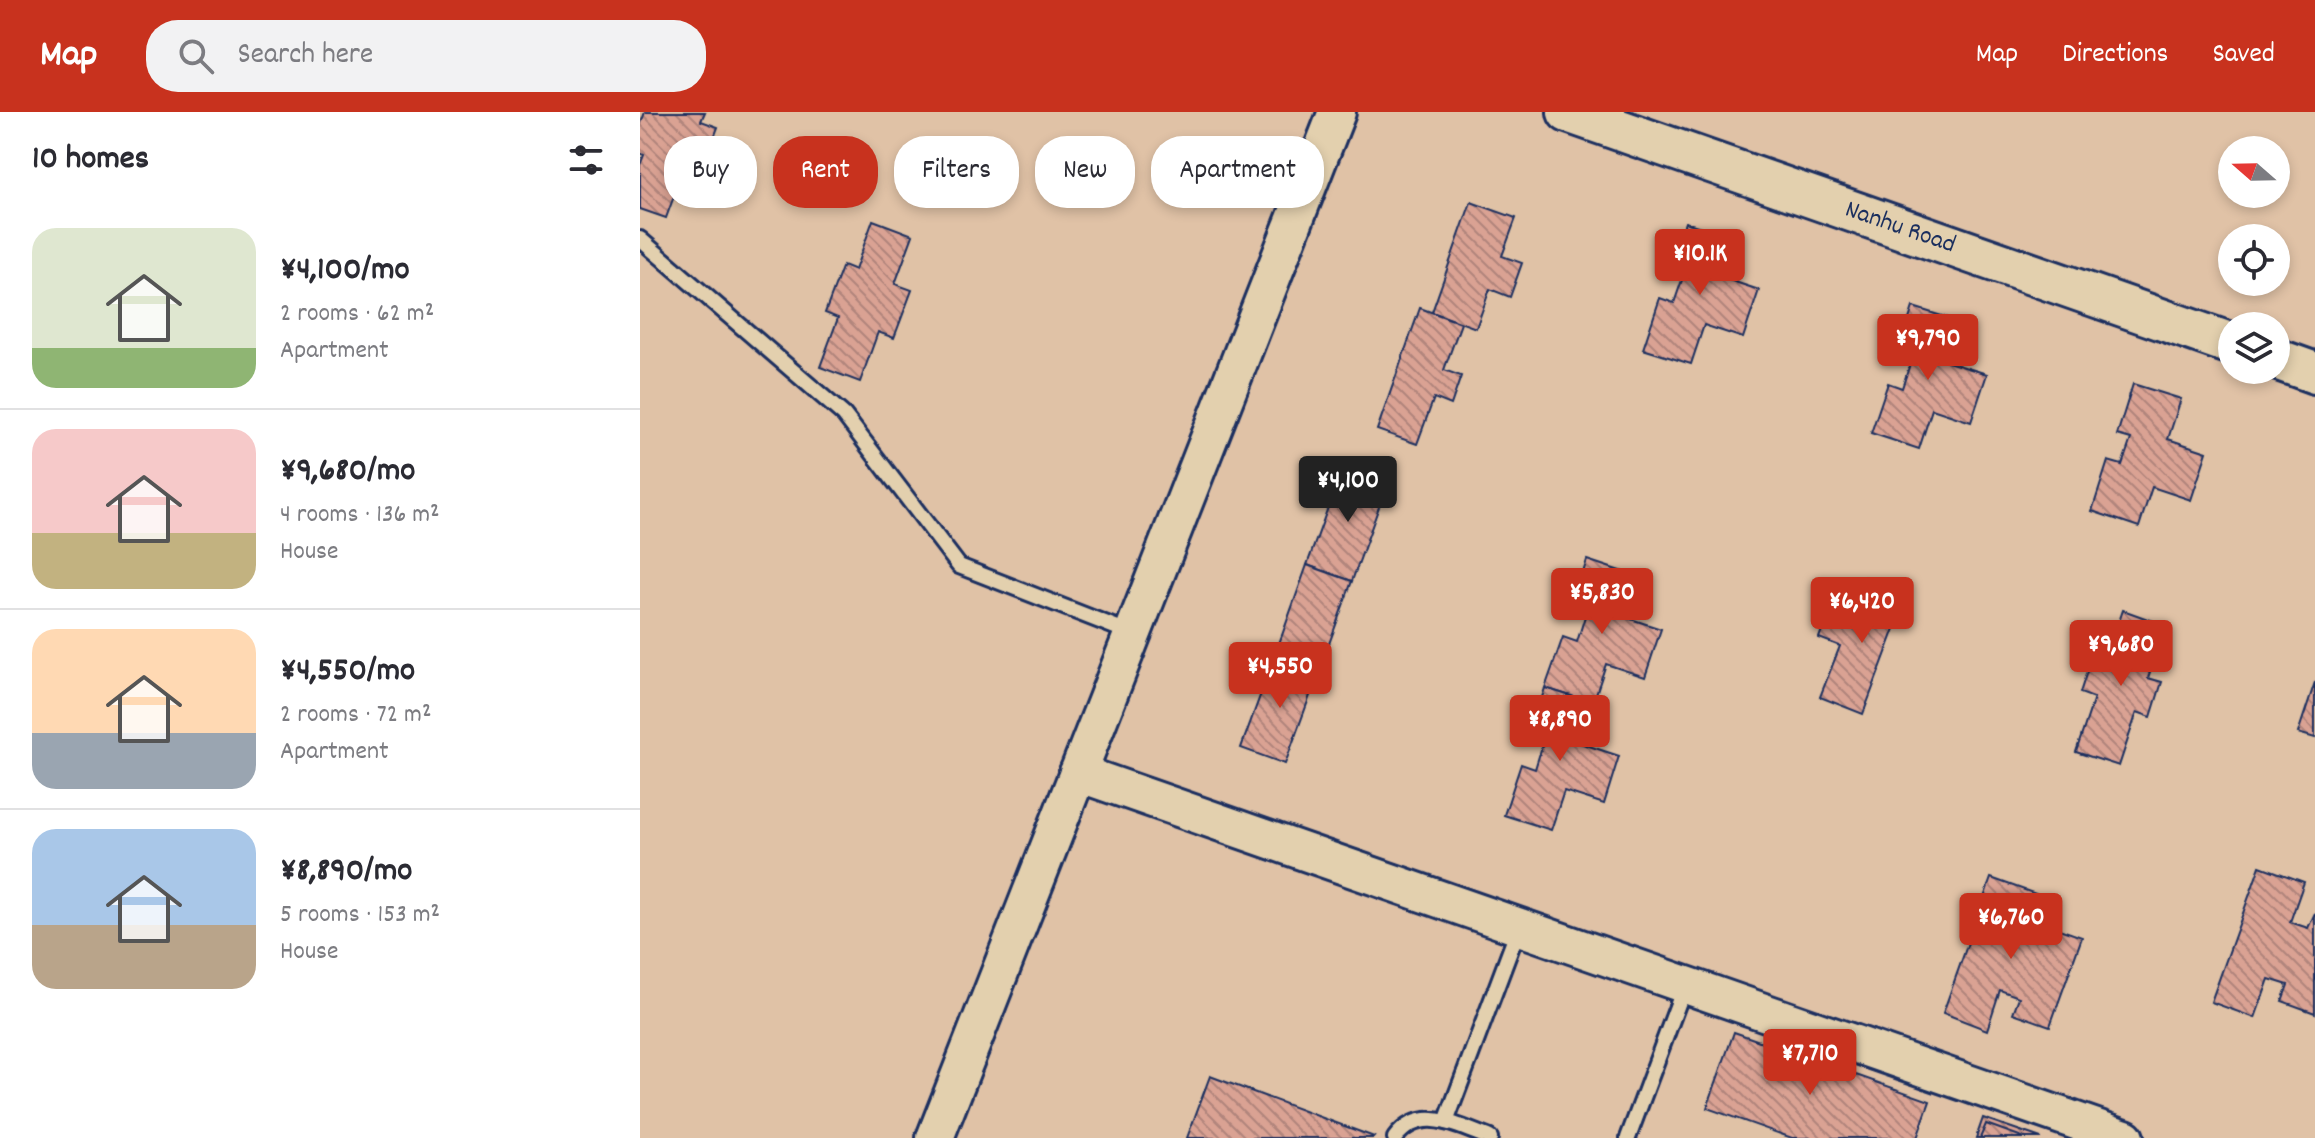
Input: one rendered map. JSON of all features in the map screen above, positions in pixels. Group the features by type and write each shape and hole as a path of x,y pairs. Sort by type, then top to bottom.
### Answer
{"main road":[{"name":"Nanhu Road","path":"1568,112 2218,339"},
{"path":"2290,364 2315,373"}],"street":[{"path":"941,1135 1078,773 1337,112"},
{"path":"1078,773 2125,1138"}],"lane":[{"path":"640,239 844,415 959,566 981,578 1133,634"},
{"path":"1446,1122 1519,927"},
{"path":"1628,1138 1685,985"},
{"path":"1395,1138 1401,1130 1423,1119 1446,1122 1490,1138"}],"building":[{"path":"645,112 705,112 701,121 718,127 715,136 664,136 664,208 670,208 666,218 640,209 640,165 644,155 640,153 640,126"},
{"path":"1471,202 1516,218 1502,256 1522,263 1510,297 1490,289 1476,328 1432,312"},
{"path":"873,220 913,235 895,284 912,290 894,338 878,332 860,382 820,367 838,318 825,313 843,265 855,270"},
{"path":"1685,222 1733,237 1720,277 1759,290 1743,338 1704,325 1691,364 1643,349 1660,298 1674,303 1683,277 1669,272"},
{"path":"1913,307 1961,322 1948,362 1987,374 1971,422 1932,409 1919,449 1871,433 1888,383 1902,388 1911,361 1897,357"},
{"path":"1420,308 1461,323 1444,370 1461,376 1451,405 1434,398 1417,444 1377,430"},
{"path":"2133,384 2181,399 2168,439 2207,452 2191,500 2152,487 2139,527 2092,511 2108,461 2122,465 2131,439 2117,435"},
{"path":"1343,466 1388,482 1352,581 1307,565"},
{"path":"1587,560 1635,576 1622,616 1661,629 1645,677 1606,664 1593,703 1545,688 1563,637 1577,642 1585,616 1571,611"},
{"path":"1307,565 1352,581 1319,671 1275,655"},
{"path":"1866,577 1908,594 1863,714 1820,697 1840,646 1819,638 1826,619 1846,627"},
{"path":"2123,610 2165,625 2148,678 2162,682 2151,717 2137,712 2119,766 2076,752 2094,698 2080,693 2091,659 2105,663"},
{"path":"1275,655 1319,671 1285,764 1241,748"},
{"path":"2315,682 2315,738 2298,733"},
{"path":"1545,688 1593,703 1580,743 1619,756 1604,804 1564,791 1551,830 1504,815 1521,764 1535,769 1543,743 1529,738"},
{"path":"2260,866 2304,882 2290,922 2308,928 2315,913 2315,1013 2282,1001 2288,985 2269,979 2255,1018 2211,1002"},
{"path":"1991,878 2036,894 2021,933 2039,939 2045,924 2082,937 2050,1026 2013,1013 2019,997 2000,990 1987,1030 1943,1013"},
{"path":"1734,1032 1930,1101 1917,1138 1792,1138 1707,1108"},
{"path":"1210,1076 1374,1137 1187,1138"},
{"path":"1983,1118 2041,1138 1976,1138"},
{"path":"1986,1124 2025,1138 1980,1138"}]}
